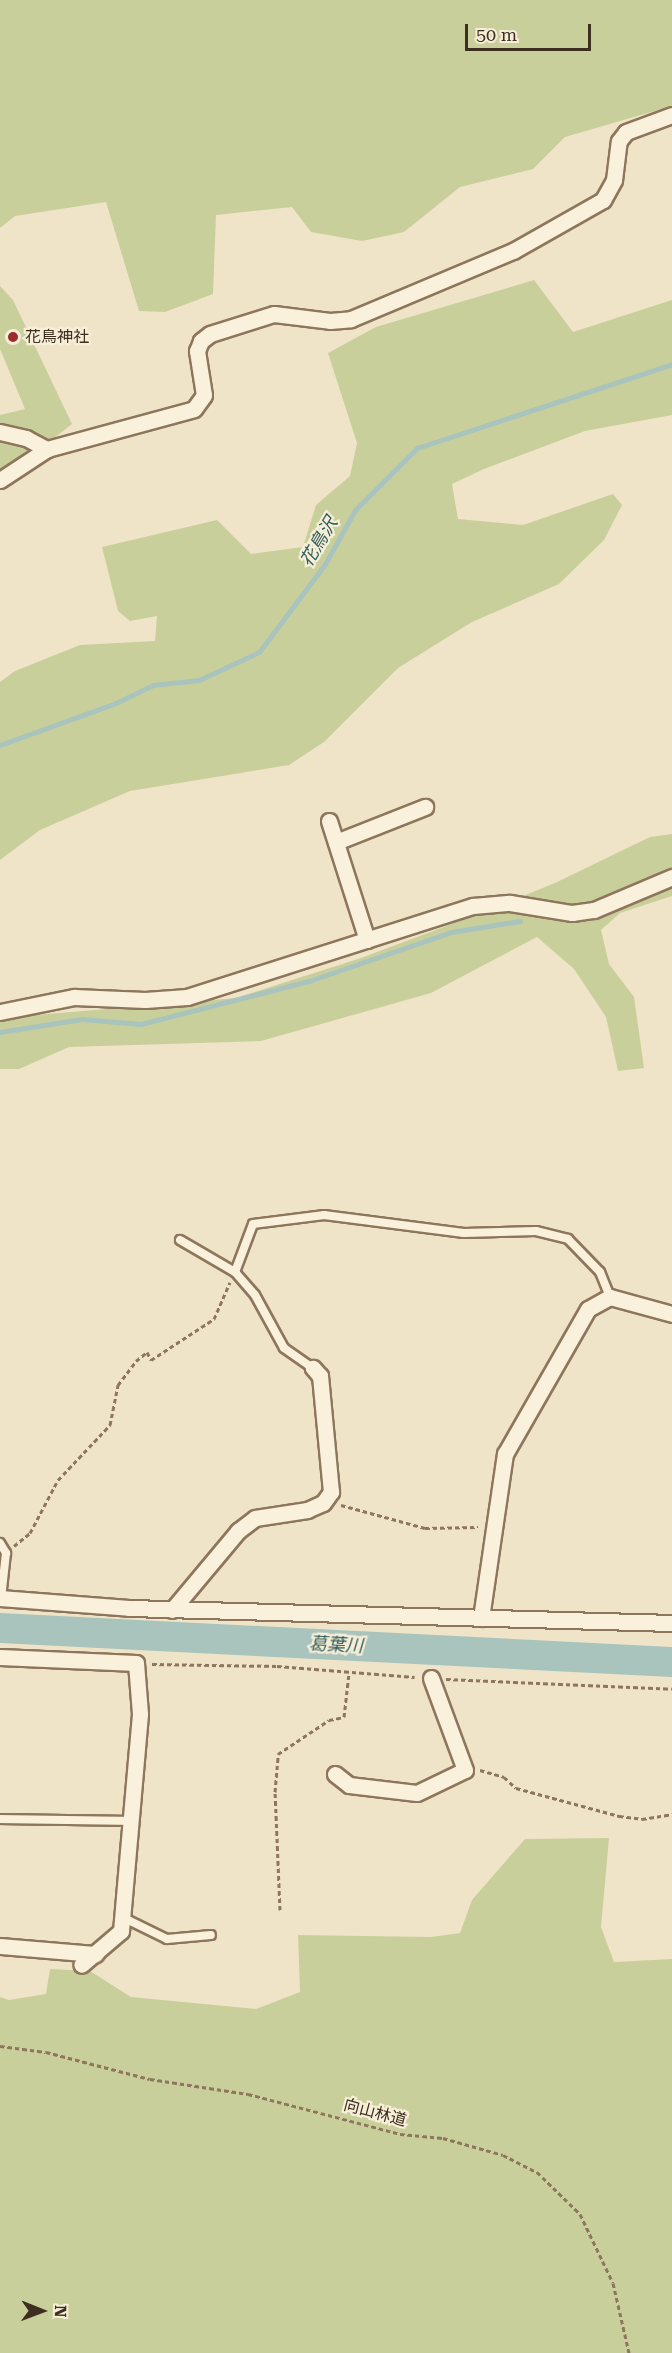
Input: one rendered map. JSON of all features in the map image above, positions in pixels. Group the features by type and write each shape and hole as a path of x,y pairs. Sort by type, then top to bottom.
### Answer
{"street":[{"path":"0,480 48,449 194,409 204,395 197,351 201,340 210,334 274,314 330,321 351,319 513,252 603,200 614,180 619,141 626,132 672,115"},
{"path":"0,432 26,438 48,449"},
{"path":"336,842 425,807"},
{"path":"328,821 367,940"},
{"path":"0,1012 74,997 145,1000 187,997 473,906 510,903 572,914 594,910 672,877"},
{"path":"481,1618 492,1525 505,1454 588,1309 610,1297 672,1314"},
{"path":"172,1610 238,1532 255,1518 307,1510 325,1501 333,1479 320,1376 313,1368"},
{"path":"1,1598 172,1610 672,1623"},
{"path":"0,1657 136,1663 140,1714 121,1931 81,1965"},
{"path":"335,1774 349,1785 417,1793 465,1770 431,1678"},
{"path":"0,1946 96,1954"}],"lane":[{"path":"235,1272 253,1224 324,1215 464,1233 536,1232 568,1239 600,1272 610,1297"},
{"path":"180,1240 235,1272 255,1295 284,1348 313,1368"},
{"path":"0,1543 6,1553 1,1598"},
{"path":"0,1819 131,1821"},
{"path":"122,1917 167,1939 211,1935"}],"path":[{"path":"6,1553 30,1533 58,1480 110,1425 118,1385 136,1361 147,1352 152,1360 214,1319 235,1272"},
{"path":"325,1501 425,1528 492,1525"},
{"path":"136,1663 277,1666 431,1678 510,1679 672,1689"},
{"path":"280,1910 275,1791 278,1754 329,1720 344,1718 349,1673"},
{"path":"465,1770 480,1770 504,1777 516,1788 619,1816 642,1819 672,1814"},
{"name":"向山林道","path":"0,2046 46,2052 150,2079 248,2094 400,2134 443,2139 503,2155 537,2172 580,2214 613,2283 629,2353"}],"green space":[{"path":"0,0 672,0 672,106 565,137 533,169 460,187 404,232 362,241 311,232 292,207 216,215 213,294 165,312 139,311 106,202 15,216 0,228"},
{"path":"534,280 573,332 672,300 672,415 585,431 484,469 452,484 458,519 523,525 613,494 622,505 604,540 559,584 472,622 398,668 324,742 289,765 130,791 40,830 0,860 0,682 15,671 80,645 155,641 157,616 130,621 118,611 102,547 217,520 251,554 303,547 316,505 350,476 357,443 328,353 376,327"},
{"path":"0,286 13,300 72,424 0,481 0,415 25,409 0,349"},
{"path":"672,834 672,896 620,913 601,930 609,964 634,997 644,1068 618,1071 606,1017 574,969 537,937 431,993 261,1041 69,1047 19,1069 0,1069 0,1018 236,998 361,958 481,913 555,883 650,837"},
{"path":"609,1838 601,1927 614,1962 672,1959 672,2353 0,2353 0,1997 9,2000 46,1994 50,1969 90,1971 131,1997 256,2009 300,1992 298,1935 431,1937 460,1933 472,1900 525,1839"}],"waterway":[{"name":"花鳥沢","path":"0,745 116,703 153,685 199,680 259,652 325,564 355,510 417,448 672,364"},
{"path":"0,1032 82,1019 141,1024 309,981 451,932 520,921"},
{"name":"葛葉川","path":"0,1628 672,1662"}],"place":[{"name":"花鳥神社","path":"13,337"}]}
